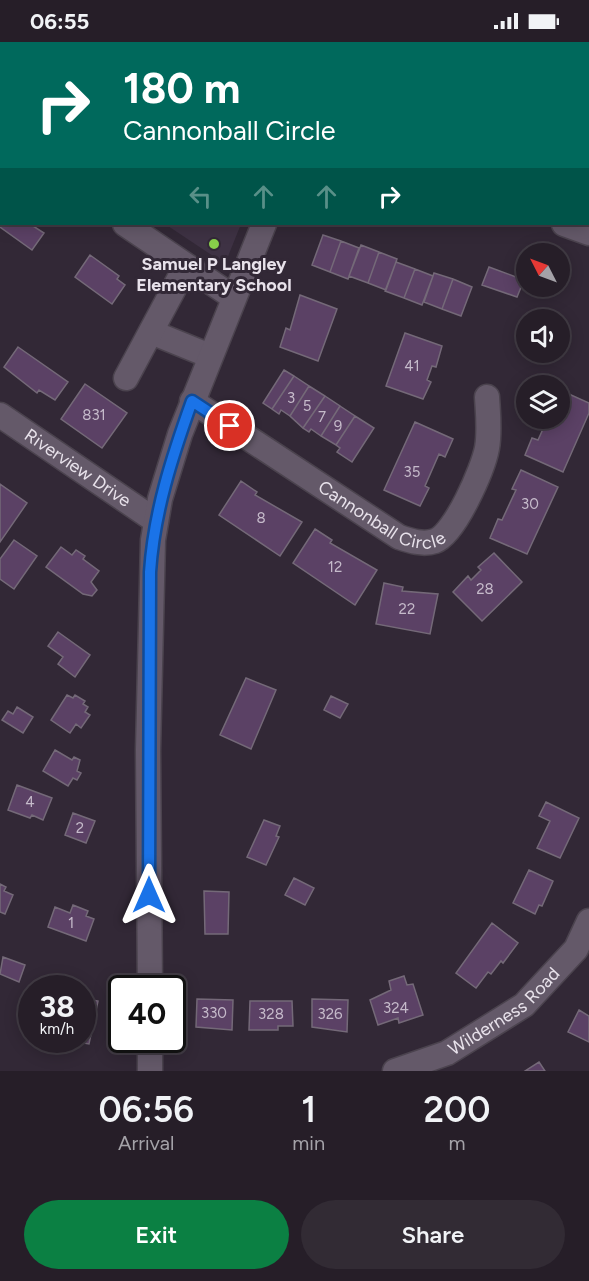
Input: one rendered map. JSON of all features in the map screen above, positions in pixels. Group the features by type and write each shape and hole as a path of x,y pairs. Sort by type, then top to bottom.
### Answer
{"street":[{"path":"125,225 233,297"},
{"path":"150,975 150,572 156,521 167,475 192,401 264,225"},
{"path":"567,225 589,233"},
{"path":"126,378 186,266"},
{"path":"151,332 210,356"},
{"name":"Cannonball Circle","path":"192,401 399,537 426,543 438,540 457,521 487,450 487,397"},
{"name":"Riverview Drive","path":"0,415 156,521"},
{"name":"Wilderness Road","path":"395,1071 447,1053 524,1005 583,952 589,921"},
{"path":"150,1053 150,1071"}],"shaded area":[{"name":"Samuel P Langley Elementary School","path":"166,225 241,225 225,264"}],"building":[{"path":"0,225 32,225 44,233 32,250"},
{"path":"323,235 341,241 330,272 312,265"},
{"path":"341,241 359,248 348,279 330,272"},
{"path":"361,245 379,252 368,283 349,276"},
{"path":"379,252 397,259 386,290 368,283"},
{"path":"90,255 119,276 117,279 125,285 112,304 75,277"},
{"path":"396,262 415,269 404,298 385,291"},
{"path":"489,267 516,277 516,297 482,285"},
{"path":"415,269 433,276 422,305 404,298"},
{"path":"434,273 453,279 442,309 424,302"},
{"path":"453,279 472,287 461,316 442,309"},
{"path":"300,295 337,309 318,361 280,347 286,328 290,330"},
{"path":"405,333 442,346 436,367 432,366 427,380 431,382 423,399 386,386"},
{"path":"18,347 68,382 55,400 39,390 37,393 4,367"},
{"path":"284,370 294,376 272,409 263,403"},
{"path":"294,376 309,386 290,416 281,410 279,414 272,409"},
{"path":"85,384 127,413 102,448 61,419"},
{"path":"309,386 325,396 303,428 290,416"},
{"path":"570,394 589,403 589,413 563,472 525,455 532,438 538,440 543,429 570,429"},
{"path":"325,396 340,406 321,436 311,429 309,432 303,428"},
{"path":"340,406 355,416 336,445 321,436"},
{"path":"355,416 374,428 352,462 337,452 340,448 336,445"},
{"path":"415,422 453,439 445,457 439,454 425,486 429,488 420,506 384,490"},
{"path":"521,470 558,487 527,554 490,538 498,519 502,520 516,490 512,489"},
{"path":"241,481 257,492 255,495 302,522 280,556 219,515"},
{"path":"0,484 27,503 0,542"},
{"path":"315,529 332,540 330,543 377,570 355,605 293,563"},
{"path":"14,540 37,556 14,589 0,579 0,559"},
{"path":"61,547 72,555 76,550 85,556 83,559 99,571 91,582 97,590 92,596 83,594 46,567"},
{"path":"494,553 522,582 482,621 453,592 468,576 471,580 481,570 478,567"},
{"path":"384,583 403,587 402,591 438,594 430,634 376,624"},
{"path":"58,632 90,655 75,677 58,664 63,657 48,646"},
{"path":"246,678 276,690 251,749 220,735"},
{"path":"67,695 73,698 75,695 85,701 83,704 88,707 85,712 90,715 81,728 76,724 70,733 51,720"},
{"path":"331,696 348,704 340,718 324,710"},
{"path":"17,707 33,717 23,733 2,720 8,711 13,714"},
{"path":"55,750 72,760 74,757 80,760 77,771 81,773 77,780 73,778 68,786 43,771"},
{"path":"17,785 52,798 43,820 8,810"},
{"path":"546,802 579,818 560,858 537,848 550,821 539,816"},
{"path":"73,813 95,821 86,843 65,835"},
{"path":"264,820 280,826 276,836 279,837 266,865 247,857"},
{"path":"529,870 553,881 542,906 539,905 535,914 513,903"},
{"path":"294,878 314,888 305,905 285,895"},
{"path":"0,884 6,887 4,891 13,895 5,914 0,912"},
{"path":"204,891 229,892 228,934 205,934"},
{"path":"73,905 88,911 86,916 94,919 86,941 48,927 55,907 70,913"},
{"path":"492,923 518,943 503,963 501,961 491,974 488,972 476,988 456,973"},
{"path":"3,957 25,965 21,975 18,975 18,982 0,974"},
{"path":"404,976 407,985 413,984 423,1015 399,1023 398,1018 378,1025 370,1000 391,990 389,981"},
{"path":"197,999 233,1000 232,1030 196,1027"},
{"path":"312,999 348,1000 347,1032 312,1027"},
{"path":"250,1001 292,1001 293,1026 278,1026 278,1030 249,1030"},
{"path":"579,1010 589,1016 589,1042 568,1032"},
{"path":"539,1062 545,1071 525,1071"}],"place":[{"name":"Samuel P Langley Elementary School","path":"214,244"}],"route":[{"path":"149,895 150,572 156,521 167,475 192,401 230,426"}]}
